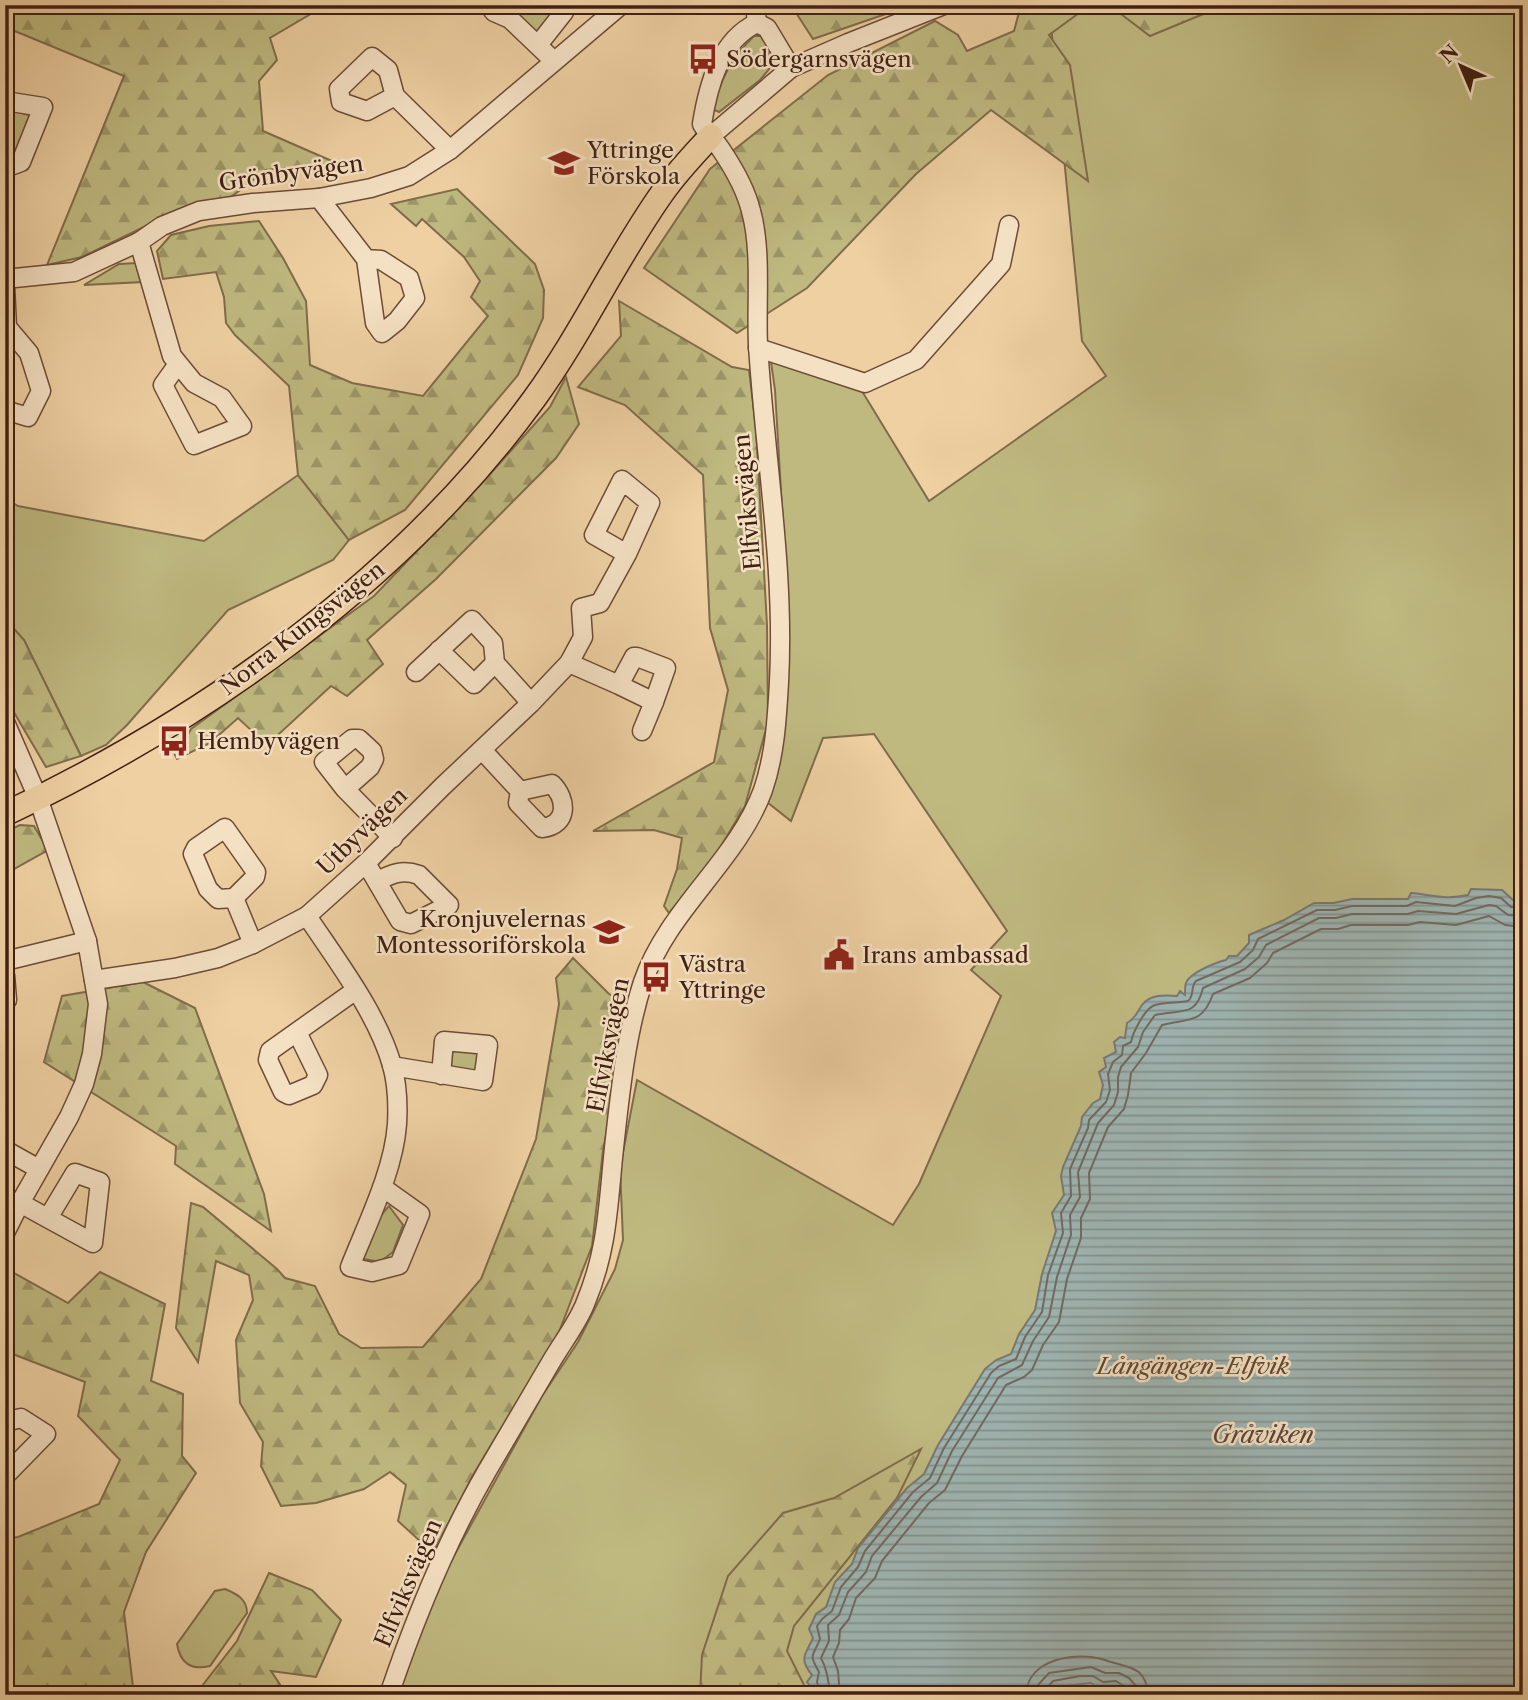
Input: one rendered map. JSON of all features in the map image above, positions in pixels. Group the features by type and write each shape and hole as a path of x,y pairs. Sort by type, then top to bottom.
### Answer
{"main road":[{"name":"Norra Kungsvägen","path":"5,814 154,733 236,682 322,618 399,553 476,472 512,429 566,352 661,195 711,136"}],"street":[{"path":"489,5 501,16 510,19 554,61"},
{"path":"538,46 564,12 560,5"},
{"name":"Grönbyvägen","path":"5,279 74,271 139,242 162,226 200,211 253,203 318,198 371,188 409,176 450,149 621,5"},
{"path":"791,68 756,14 730,44 711,82 702,124 711,136 791,68 944,5"},
{"path":"395,96 450,149"},
{"path":"5,101 43,107 21,162 5,168"},
{"name":"Elfviksvägen","path":"389,1695 413,1628 449,1543 484,1477 584,1308 602,1259 609,1218 625,1059 643,983 670,928 753,816 765,784 777,726 780,655 778,561 758,348 755,230 740,181 711,136"},
{"path":"318,198 366,259"},
{"path":"758,348 865,383 916,360 1001,264 1009,225"},
{"path":"139,242 172,356 194,383 222,398 242,426 194,444 163,385 178,364"},
{"path":"5,286 6,328 29,353 41,391 28,417 5,410"},
{"name":"Utbyvägen","path":"94,980 175,968 218,958 253,944 307,916 393,838 569,663 583,637 581,608 600,603 627,554"},
{"path":"416,672 472,620 492,643 495,663 531,703"},
{"path":"439,650 474,684 495,663"},
{"path":"619,685 634,657 666,668 642,731"},
{"path":"569,663 654,702"},
{"path":"5,722 38,798 88,941 98,1004 92,1054 84,1084 69,1117 5,1233"},
{"path":"481,750 520,791"},
{"path":"345,789 393,838"},
{"path":"366,863 377,881"},
{"path":"234,898 253,944"},
{"path":"307,916 368,1011 392,1066 396,1092 397,1126 382,1187 350,1267 372,1272 399,1265 420,1214 382,1187"},
{"path":"5,961 88,941"},
{"path":"5,975 8,1000 5,1000"},
{"path":"297,1032 356,990"},
{"path":"392,1066 440,1075"},
{"path":"5,1150 39,1169"},
{"path":"20,1203 48,1218"},
{"path":"5,1422 21,1418 46,1433 5,1476"}],"green space":[{"path":"5,5 326,5 270,38 277,60 259,81 263,131 341,165 340,175 328,180 298,167 266,170 227,200 148,225 82,257 47,265 124,76 5,27"},
{"path":"498,5 554,5 559,12 540,37 520,16"},
{"path":"791,5 912,5 813,39"},
{"path":"1021,5 1090,5 1049,35 1070,65 1088,181 991,110 916,174 807,288 737,333 644,268 710,169 828,75 935,21 958,35 967,51 1014,31"},
{"name":"Långängen-Elfvik","path":"1049,5 1523,5 1523,1695 397,1695 422,1625 450,1563 542,1396 578,1342 615,1269 623,1240 620,1168 637,1080 893,1225 919,1184 1001,996 971,970 1007,931 874,734 823,738 791,821 767,802 782,719 783,525 775,390 769,348 854,378 929,501 1106,376 1082,341"},
{"path":"1109,5 1225,5 1150,36"},
{"path":"754,36 763,36 768,44 770,68 760,80 719,112 712,109 728,69"},
{"path":"5,108 32,116 18,154 5,164"},
{"path":"457,189 535,264 544,290 543,318 518,375 405,510 349,540 298,475 289,386 235,335 226,323 224,297 216,272 163,279 157,251 171,235 209,226 259,221 306,301 310,365 352,383 423,396 488,316 471,297 480,281 464,257 422,219 416,226 391,204"},
{"path":"136,263 143,282 84,285 119,264"},
{"path":"619,301 732,367 749,370 756,428 767,625 768,722 745,806 718,851 669,913 664,906 677,869 682,838 654,830 593,831 714,762 728,690 710,628 703,475 625,405 578,387 621,336"},
{"path":"566,377 579,424 556,458 436,579 367,640 383,664 347,696 331,686 267,745 238,718 210,743 177,759 173,751 184,742 191,729 374,596 550,407"},
{"path":"298,475 349,540 333,560 228,610 127,725 106,745 81,756 24,640 5,619 5,498 18,506 204,541"},
{"path":"5,619 24,640 81,756 46,767 5,697"},
{"path":"20,825 34,826 48,850 5,874 5,832"},
{"path":"573,958 608,993 630,1009 603,1151 592,1246 559,1332 473,1475 433,1553 398,1521 406,1485 390,1472 364,1489 316,1503 281,1506 261,1466 263,1442 240,1403 236,1340 253,1300 249,1275 216,1261 198,1362 176,1328 191,1203 203,1207 285,1278 315,1286 339,1334 361,1348 423,1347 481,1279 536,1139 559,1004 556,978"},
{"path":"143,982 195,1008 264,1194 271,1231 175,1164 176,1146 44,1062 62,996"},
{"path":"451,1047 477,1048 481,1053 475,1074 448,1072"},
{"path":"389,1206 403,1225 393,1252 380,1262 364,1259 361,1247 376,1221"},
{"path":"5,1268 68,1303 100,1272 165,1304 151,1381 183,1394 182,1456 196,1473 146,1552 124,1612 134,1695 5,1695 5,1539 18,1537 99,1504 120,1460 78,1416 85,1382 5,1351"},
{"path":"921,1449 897,1498 794,1626 787,1651 809,1695 700,1695 702,1655 728,1576 783,1513 834,1498"},
{"path":"269,1573 312,1590 341,1620 316,1677 271,1671 287,1695 195,1695 237,1641"},
{"path":"225,1589 243,1601 247,1613 210,1666 197,1667 187,1664 177,1644 215,1591"}],"water":[{"name":"Gråviken","path":"1471,889 1502,890 1513,900 1523,900 1523,1695 1127,1695 1112,1688 1100,1690 1091,1683 1057,1687 1050,1695 817,1695 807,1682 812,1675 804,1660 813,1638 809,1629 816,1614 826,1607 835,1582 852,1564 858,1548 907,1488 924,1474 938,1445 985,1369 996,1360 1011,1354 1019,1334 1035,1310 1042,1274 1056,1231 1052,1213 1064,1195 1061,1176 1063,1167 1081,1126 1082,1117 1093,1103 1100,1099 1103,1085 1099,1072 1106,1067 1104,1058 1116,1052 1114,1042 1120,1037 1125,1038 1127,1023 1145,1001 1153,997 1177,996 1180,991 1185,995 1186,983 1192,975 1226,960 1229,956 1237,956 1249,943 1249,935 1314,903 1352,899 1408,899 1411,893 1460,896 1468,895"}],"place":[{"name":"Södergarnsvägen","path":"703,59"},
{"name":"Yttringe Förskola","path":"564,163"},
{"name":"Hembyvägen","path":"174,741"},
{"name":"Kronjuvelernas Montessoriförskola","path":"609,932"},
{"name":"Irans ambassad","path":"839,955"},
{"name":"Västra Yttringe","path":"656,977"}]}
